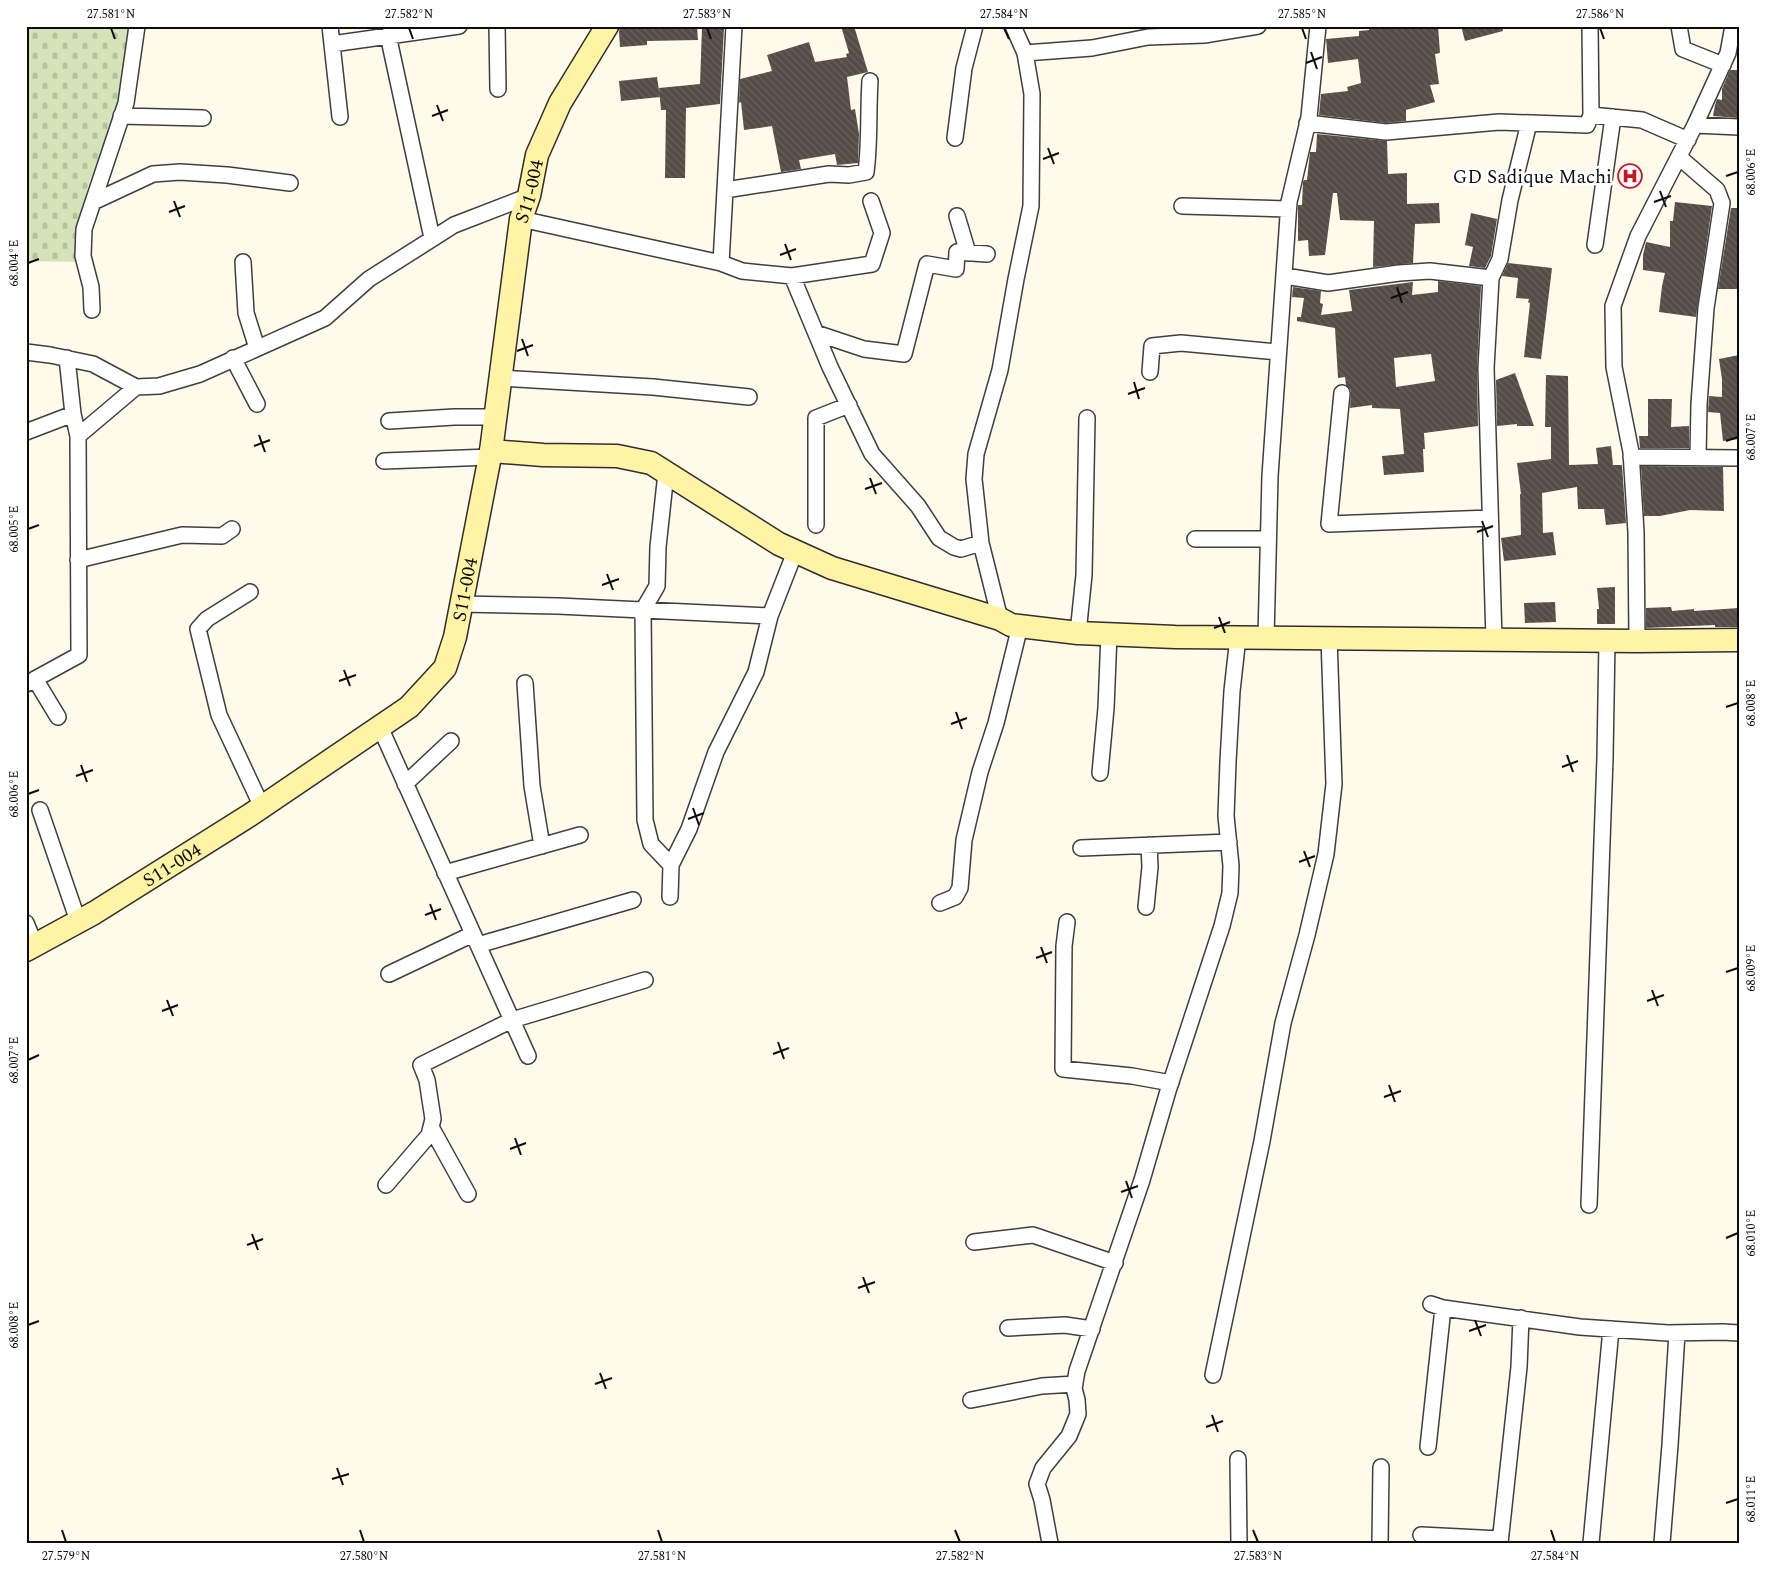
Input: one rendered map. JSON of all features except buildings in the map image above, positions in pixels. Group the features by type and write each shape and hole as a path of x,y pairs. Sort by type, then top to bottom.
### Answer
{"street":[{"path":"92,310 91,287 83,256 84,229 126,103 137,26"},
{"path":"330,26 340,117"},
{"path":"332,44 459,26"},
{"path":"497,26 498,89"},
{"name":"S11-004","path":"31,947 78,921 262,807 409,708 445,668 455,637 491,454 521,219 529,196 537,156 560,103 607,26"},
{"path":"720,263 734,26"},
{"path":"955,138 964,68 975,26"},
{"path":"940,903 955,897 960,888 964,840 980,772 996,723 1010,623 981,543 974,479 976,454 1000,370 1031,206 1032,94 1025,53 1013,26"},
{"path":"1266,638 1270,476 1285,276 1288,209 1307,123 1318,26"},
{"path":"1307,123 1386,132 1500,122 1587,125 1590,115 1590,26"},
{"path":"1679,26 1683,49 1723,65"},
{"path":"1637,642 1636,532 1632,457 1614,367 1613,306 1638,236 1688,140 1723,65 1728,53 1733,26"},
{"path":"1025,53 1092,48 1148,37 1204,36 1255,27"},
{"path":"388,36 432,238"},
{"path":"725,190 829,174 849,175 866,172 869,145 870,81"},
{"path":"1590,115 1642,120 1688,140"},
{"path":"121,116 204,118"},
{"path":"1594,245 1613,117"},
{"path":"1494,640 1486,368 1491,278 1500,259 1510,200 1529,123"},
{"path":"1695,124 1739,127"},
{"path":"1679,157 1717,190 1722,203 1706,308 1699,404 1698,457"},
{"path":"93,202 153,174 180,172 227,174 290,183"},
{"path":"26,352 93,364 136,387 159,386 200,374 325,318 369,279 432,238 454,225 529,196"},
{"path":"521,219 720,263 742,271 792,276 872,264 882,233 871,201"},
{"path":"1182,206 1288,209"},
{"path":"956,216 968,253"},
{"path":"816,333 864,349 904,354 927,264 956,269 957,252 987,254"},
{"path":"242,262 246,314 257,348"},
{"path":"1285,276 1328,283 1399,273 1430,271 1491,278"},
{"path":"792,276 848,405 872,454 918,506 939,538 961,549 981,543"},
{"path":"1150,372 1152,346 1181,343 1278,352"},
{"path":"58,717 31,682 79,654 78,436 73,414 68,358"},
{"path":"233,358 257,404"},
{"path":"500,378 653,387 749,397"},
{"path":"78,436 136,387"},
{"path":"1342,393 1330,524 1490,518"},
{"path":"816,525 816,418 848,405"},
{"path":"26,432 73,414"},
{"path":"389,421 454,417 495,417"},
{"path":"1078,633 1084,574 1087,418"},
{"path":"384,461 491,454 617,456 651,463 779,544 832,568 1010,623 1078,633 1238,638 1637,642 1739,640"},
{"path":"1632,457 1739,458"},
{"path":"666,473 658,547 657,586 643,610 645,820 651,844 671,865"},
{"path":"78,560 182,535 222,536 232,529"},
{"path":"1194,539 1268,539"},
{"path":"670,897 671,865 689,829 716,752 756,672 770,616 795,552"},
{"path":"250,592 207,619 198,629 219,715 262,807"},
{"path":"461,604 770,616"},
{"path":"1100,773 1106,708 1109,634"},
{"path":"1050,1543 1037,1484 1043,1468 1069,1436 1078,1414 1075,1384 1077,1371 1142,1180 1222,926 1230,893 1231,866 1226,816 1232,691 1238,638"},
{"path":"1213,1376 1262,1141 1284,1023 1326,854 1334,784 1329,638"},
{"path":"1589,1205 1606,758 1607,641"},
{"path":"525,683 532,786 542,846"},
{"path":"380,727 528,1056"},
{"path":"405,784 451,741"},
{"path":"40,810 78,921"},
{"path":"445,873 580,835"},
{"path":"1081,848 1229,842"},
{"path":"1146,906 1150,867 1149,845"},
{"path":"389,974 476,940 633,900"},
{"path":"1067,922 1064,946 1063,1069 1132,1076 1171,1083"},
{"path":"26,923 31,947"},
{"path":"386,1185 429,1135 433,1119 432,1109 427,1080 421,1065 512,1020 645,980"},
{"path":"431,1127 468,1194"},
{"path":"974,1242 1033,1235 1115,1263"},
{"path":"1428,1446 1437,1306 1580,1327 1677,1333 1739,1333"},
{"path":"1421,1535 1500,1541 1519,1367 1521,1318"},
{"path":"1008,1328 1065,1325 1092,1329"},
{"path":"1591,1543 1611,1329"},
{"path":"1662,1543 1677,1333"},
{"path":"971,1400 1042,1386 1075,1384"},
{"path":"1238,1459 1239,1543"},
{"path":"1380,1543 1381,1467"}],"green space":[{"path":"26,26 129,26 123,75 112,126 88,186 75,250 78,262 26,261"}],"place":[{"name":"GD Sadique Machi","path":"1630,176"}]}
